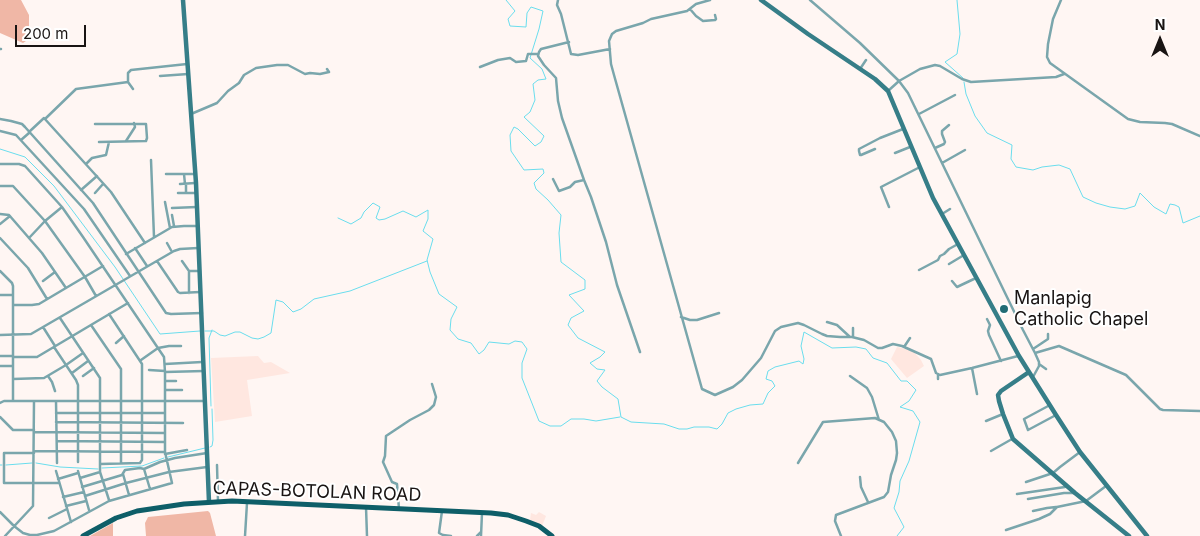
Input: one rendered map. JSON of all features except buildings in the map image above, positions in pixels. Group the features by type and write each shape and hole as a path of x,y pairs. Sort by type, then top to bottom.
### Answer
{"main road":[{"name":"CAPAS-BOTOLAN ROAD","path":"83,536 131,512 209,502 366,507 508,515 539,526 552,536"}],"street":[{"path":"183,0 197,193 209,502"},
{"path":"558,0 557,5 571,53 575,55 610,49"},
{"path":"710,0 696,4 680,13 651,19 616,31 610,38 611,64 616,84 702,389 715,395 733,387 742,380 761,358 774,332 779,328 801,324 822,334 864,340 879,348 893,344 904,347 931,359 938,374 938,379"},
{"path":"761,0 860,68 888,91 933,198 1019,356 1080,452 1147,536"},
{"path":"810,0 860,43 900,81 908,93 1039,364 1046,369"},
{"path":"1061,0 1051,26 1047,57 1050,64 1128,119 1140,122 1172,124 1200,136"},
{"path":"690,9 703,21 715,20 715,15"},
{"path":"480,67 498,60 510,58 516,62 526,61 528,54 535,54 541,49 569,42"},
{"path":"535,54 556,78 561,113 606,242 617,285 640,352"},
{"path":"860,68 866,60"},
{"path":"133,89 128,82 128,73 131,70 188,64"},
{"path":"191,114 217,103 239,83 244,75 256,68 288,65 305,74 320,74 329,72 328,69"},
{"path":"888,91 920,69 935,65 968,82 1022,80 1056,77 1064,74"},
{"path":"160,76 188,74"},
{"path":"21,140 76,89 128,82"},
{"path":"919,114 955,95"},
{"path":"0,119 22,124 93,203 166,314 202,313"},
{"path":"45,119 111,192 145,242"},
{"path":"126,141 135,127 134,123"},
{"path":"95,124 146,124 148,138 146,140 100,142"},
{"path":"935,148 945,143 942,131 949,125"},
{"path":"875,149 860,155 858,151 880,138 904,128"},
{"path":"0,131 15,134 84,209 130,276"},
{"path":"86,164 92,158 106,155 110,142"},
{"path":"896,153 912,146"},
{"path":"942,163 965,150"},
{"path":"150,160 154,237"},
{"path":"0,164 19,164 25,166 62,207 164,357 165,453 172,484 109,501 46,534 24,535 0,512"},
{"path":"889,207 881,186 920,167"},
{"path":"166,174 196,174"},
{"path":"184,174 186,193"},
{"path":"81,190 96,176"},
{"path":"553,179 559,191 570,187 575,182 584,180"},
{"path":"180,184 196,183"},
{"path":"95,193 104,184"},
{"path":"0,186 13,186 45,221 85,277 96,296"},
{"path":"178,193 197,193"},
{"path":"165,202 170,228"},
{"path":"29,238 62,207"},
{"path":"172,208 197,208"},
{"path":"942,214 950,209"},
{"path":"0,214 10,216 42,253 66,288"},
{"path":"172,215 174,226"},
{"path":"0,224 10,216"},
{"path":"126,254 174,226 198,226"},
{"path":"0,238 28,268 47,299"},
{"path":"167,243 172,252"},
{"path":"919,270 938,260 940,256 958,244"},
{"path":"135,248 148,266"},
{"path":"0,335 31,334 172,252 180,249 199,248"},
{"path":"949,264 964,255"},
{"path":"156,261 178,292 200,292"},
{"path":"182,261 189,270 189,293"},
{"path":"13,305 36,304 103,266"},
{"path":"189,270 200,271"},
{"path":"0,271 12,283 13,401"},
{"path":"43,281 55,272"},
{"path":"952,281 957,287 976,278"},
{"path":"0,295 13,295"},
{"path":"0,356 35,357 128,303"},
{"path":"682,317 697,320 719,313"},
{"path":"100,464 140,462 142,460 142,364 109,314"},
{"path":"60,318 100,378 100,472 109,501"},
{"path":"987,320 990,326 988,330 989,335 1001,361"},
{"path":"827,322 837,325 851,337"},
{"path":"91,325 121,369 121,463"},
{"path":"43,328 78,385 78,462"},
{"path":"851,337 852,328"},
{"path":"1034,351 1048,339 1048,334"},
{"path":"116,343 124,336"},
{"path":"904,347 910,338"},
{"path":"140,360 158,348 181,346"},
{"path":"1034,351 1060,346 1126,375 1160,409 1200,411"},
{"path":"13,379 48,376 83,353"},
{"path":"938,374 941,375 1019,356"},
{"path":"72,373 88,361"},
{"path":"165,364 204,362"},
{"path":"1032,377 1039,364"},
{"path":"0,366 13,366"},
{"path":"83,376 94,368"},
{"path":"972,368 977,394"},
{"path":"149,370 165,372 204,371"},
{"path":"1030,372 999,393 998,396 1013,438 1075,493 1129,536"},
{"path":"48,376 55,391"},
{"path":"850,376 867,388 872,397 879,420"},
{"path":"165,381 176,381"},
{"path":"399,509 397,484 392,482 383,462 386,437 434,405 436,397 432,384"},
{"path":"165,390 182,390"},
{"path":"0,403 2,401 205,401"},
{"path":"5,536 33,506 34,402"},
{"path":"56,402 57,463"},
{"path":"1050,405 1024,419 1028,430 1056,415"},
{"path":"56,413 165,413"},
{"path":"986,421 1003,414"},
{"path":"0,418 13,430 165,433"},
{"path":"798,464 823,422 870,418 879,420 888,426 895,438 896,460 888,492 884,497 836,515 835,521 841,536"},
{"path":"56,422 183,423"},
{"path":"991,451 1013,438"},
{"path":"57,441 165,442"},
{"path":"0,450 4,453 142,451 165,453 187,450"},
{"path":"82,487 124,474 125,470 144,469 166,460 207,452"},
{"path":"1026,482 1054,473 1080,452"},
{"path":"4,453 4,483 59,483"},
{"path":"217,465 218,502"},
{"path":"85,496 169,472 208,467"},
{"path":"144,469 150,489"},
{"path":"56,471 71,522"},
{"path":"58,479 78,472 89,511"},
{"path":"80,478 100,472"},
{"path":"124,474 129,495"},
{"path":"860,476 860,487 868,502"},
{"path":"1017,494 1067,486"},
{"path":"1033,510 1086,501 1106,486"},
{"path":"63,497 84,492"},
{"path":"1028,498 1075,493"},
{"path":"50,518 66,508 86,501"},
{"path":"245,536 247,502"},
{"path":"366,507 367,536"},
{"path":"1006,530 1050,514 1056,507"},
{"path":"442,511 439,533 451,536"},
{"path":"477,536 481,534 482,513"}],"shaded area":[{"path":"0,0 21,0 29,15 29,39 23,43 0,33"},
{"path":"897,347 912,350 924,366 907,378 891,359"},
{"path":"258,356 264,363 271,362 290,373 247,380 252,416 215,422 211,358"},
{"path":"208,511 216,536 146,536 145,523 148,517"},
{"path":"539,512 546,516 542,526 530,520 531,513 536,515"},
{"path":"113,523 113,536 90,536"}],"waterway":[{"path":"506,0 515,11 508,19 510,26 526,27 527,13 531,7 543,11 530,58 542,69 546,79 538,80 533,84 535,100 530,112 524,117 544,136 541,142 535,146 514,127 510,135 511,151 524,170 543,169 544,173 534,183 536,189 561,215 559,233 561,262 585,280 585,289 569,295 584,311 571,318 568,325 578,338 605,352 590,363 597,369 605,370 597,381 618,399 621,417 631,422 664,424 679,429 694,427 717,429 728,413 750,405 763,404 768,393 775,386 772,381 766,379 768,371 775,367 799,361 803,364 804,359 801,346 804,332 832,348 856,347 866,349 873,358 887,363 901,381 907,381 916,390 909,401 900,407 913,411 920,422 909,461 900,481 894,508 904,527 897,536"},
{"path":"957,0 960,34 957,54 945,62 963,78"},
{"path":"964,82 966,94 975,116 987,133 1012,145 1011,159 1016,167 1033,170 1059,165 1070,169 1083,197 1110,207 1125,209 1135,206 1140,193 1154,207 1166,214 1170,204 1179,207 1183,223 1200,216"},
{"path":"0,149 25,157 54,186 115,267 160,334 200,331"},
{"path":"338,218 351,224 361,218 373,203 380,207 376,218 379,220 403,211 416,217 428,210 428,219 423,231 433,239 427,260 439,294 457,307 451,319 450,330 458,339 471,343 479,354 489,342 509,344 515,341 522,342 527,349 522,363 522,378 539,421 550,426 561,426 571,419 596,421 620,417"},
{"path":"205,331 214,331 225,336 240,332 258,339 271,333 276,300 283,302 293,312 301,309 314,299 350,291 427,261"},
{"path":"211,406 209,338 212,330"},
{"path":"210,447 213,440 212,409"},
{"path":"168,457 205,448"},
{"path":"102,468 142,466 164,458"},
{"path":"6,465 32,463"},
{"path":"36,463 60,467 98,469"}],"place":[{"name":"Manlapig Catholic Chapel","path":"1004,309"}]}
